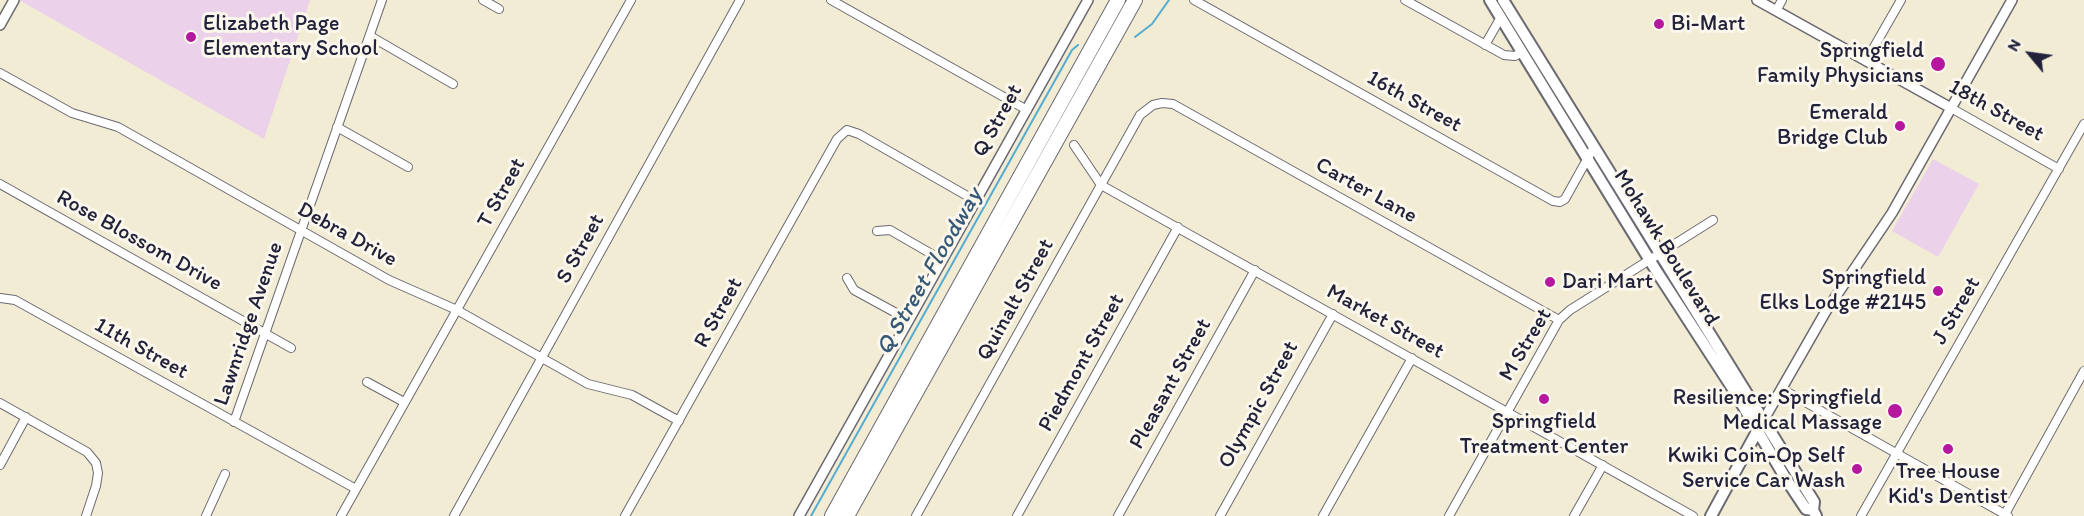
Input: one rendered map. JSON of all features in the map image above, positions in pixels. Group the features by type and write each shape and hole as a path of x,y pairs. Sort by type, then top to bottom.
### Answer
{"highway":[{"path":"832,516 1119,0"},
{"path":"848,516 1135,0"}],"main road":[{"name":"Mohawk Boulevard","path":"1490,0 1505,6 1591,152 1651,260 1814,502 1815,514"},
{"name":"Mohawk Boulevard","path":"1505,6 1522,52 1661,254 1761,426"},
{"path":"1711,516 1761,426"}],"street":[{"path":"0,25 14,0"},
{"name":"Lawnridge Avenue","path":"234,422 382,0"},
{"path":"483,0 499,9"},
{"name":"T Street","path":"340,516 631,0"},
{"name":"S Street","path":"454,516 740,0"},
{"path":"831,0 1027,110"},
{"name":"Q Street","path":"799,516 1088,0"},
{"name":"16th Street","path":"1194,0 1553,201 1560,202 1565,199 1591,152"},
{"path":"1406,0 1508,56 1515,56 1522,52"},
{"name":"18th Street","path":"1757,0 2059,169"},
{"path":"1776,10 1782,0"},
{"path":"1866,61 1901,0"},
{"path":"1761,426 1826,311 1892,213 2012,0"},
{"path":"1485,45 1505,6"},
{"path":"370,36 453,84"},
{"name":"Debra Drive","path":"0,73 72,113 118,128 389,280 457,310 588,384 632,395 679,421"},
{"name":"Carter Lane","path":"1153,105 1173,104 1559,320"},
{"name":"Quinalt Street","path":"916,516 1140,115 1153,105"},
{"name":"J Street","path":"1861,516 2084,124"},
{"path":"337,127 408,167"},
{"name":"R Street","path":"625,516 837,139 847,130 859,134 976,201"},
{"name":"Market Street","path":"1074,145 1101,185 1693,516"},
{"name":"Rose Blossom Drive","path":"0,184 291,348"},
{"name":"M Street","path":"1449,516 1559,320 1570,310 1713,220"},
{"name":"Piedmont Street","path":"1017,516 1179,227"},
{"path":"877,231 890,230 942,260"},
{"name":"Pleasant Street","path":"1118,516 1255,270"},
{"path":"847,278 854,290 909,320"},
{"name":"11th Street","path":"0,298 15,300 356,489"},
{"name":"Olympic Street","path":"1220,516 1333,314"},
{"path":"1323,516 1412,358"},
{"path":"1782,389 2006,515 2084,371"},
{"path":"367,382 404,402"},
{"path":"0,403 87,452 96,463 98,473 96,486 86,516"},
{"path":"0,465 26,417"},
{"path":"1574,516 1603,465"},
{"path":"206,516 225,474"}],"shaded area":[{"name":"Elizabeth Page Elementary School","path":"19,0 310,0 264,139"},
{"path":"1933,159 1979,184 1938,257 1892,231"}],"waterway":[{"name":"Q Street Floodway","path":"1135,37 1152,24 1169,0"},
{"name":"Q Street Floodway","path":"811,516 1072,50 1078,45"}],"place":[{"name":"Bi-Mart","path":"1659,24"},
{"name":"Elizabeth Page Elementary School","path":"191,37"},
{"name":"Springfield Family Physicians","path":"1938,64"},
{"name":"Emerald Bridge Club","path":"1900,126"},
{"name":"Dari Mart","path":"1550,282"},
{"name":"Springfield Elks Lodge #2145","path":"1938,291"},
{"name":"Springfield Treatment Center","path":"1544,399"},
{"name":"Resilience: Springfield Medical Massage","path":"1895,411"},
{"name":"Tree House Kid's Dentist","path":"1948,449"},
{"name":"Kwiki Coin-Op Self Service Car Wash","path":"1857,469"}]}
